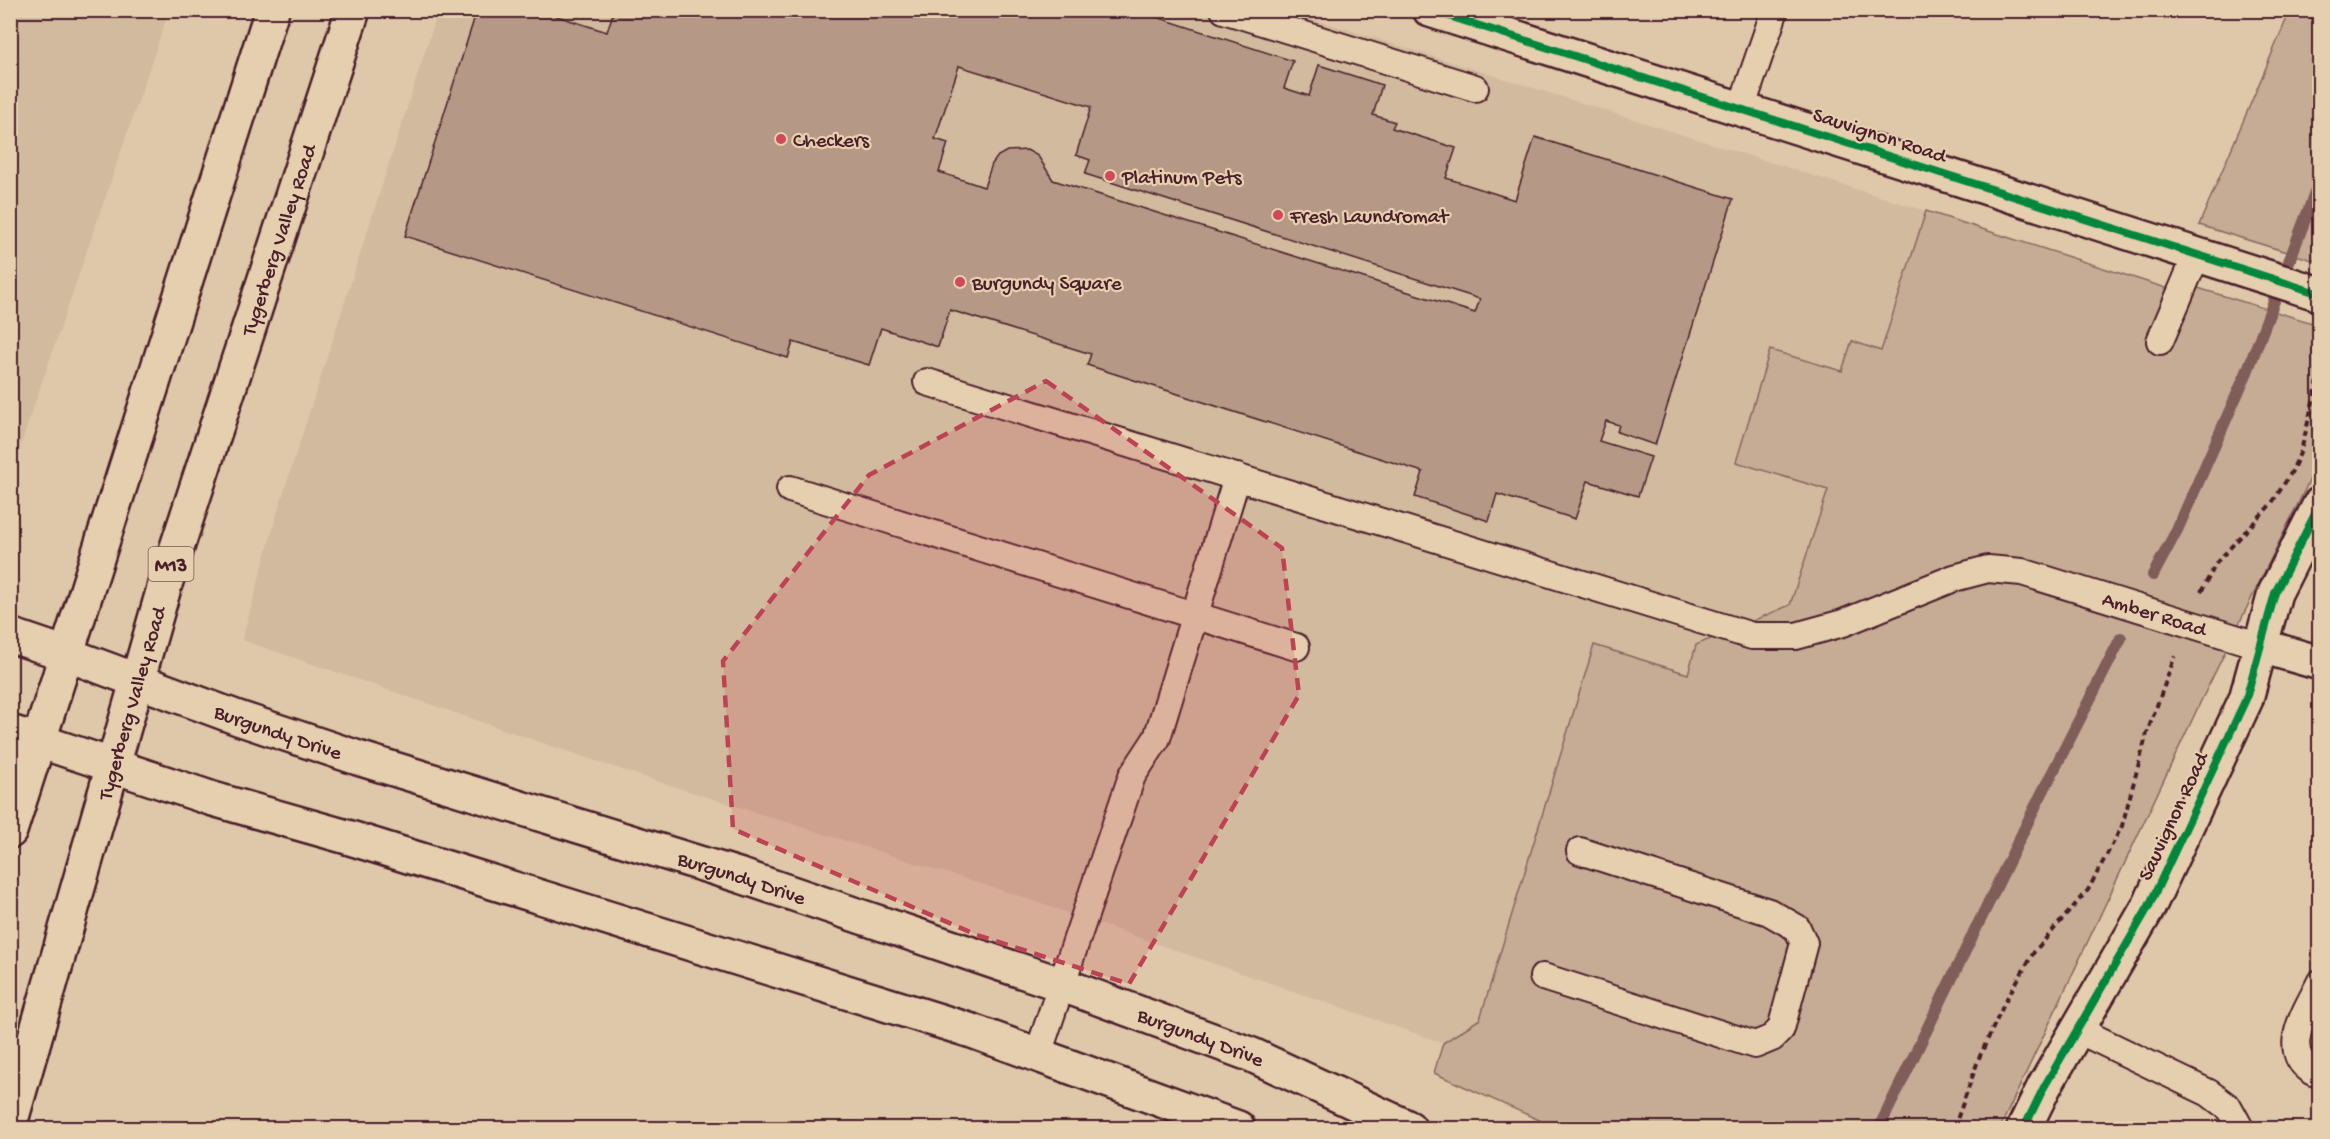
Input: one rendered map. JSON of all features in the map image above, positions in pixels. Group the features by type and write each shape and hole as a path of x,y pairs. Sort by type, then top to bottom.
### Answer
{"main road":[{"path":"10,831 25,737 66,654 272,10"},
{"name":"Tygerberg Valley Road","path":"10,1124 166,580 353,10"},
{"name":"Sauvignon Road","path":"1430,10 2319,294"},
{"name":"Sauvignon Road","path":"2024,1128 2044,1087 2150,906 2246,699 2275,593 2319,504"},
{"name":"Burgundy Drive","path":"10,635 138,678 238,718 358,758 741,876 1062,985 1252,1055 1409,1128"},
{"name":"Amber Road","path":"2260,646 2319,663"},
{"path":"25,737 213,799 347,837 972,1031 1037,1057 1238,1128"}],"lane":[{"path":"1224,10 1474,88"},
{"path":"1741,109 1775,10"},
{"path":"2160,340 2202,255"},
{"name":"Amber Road","path":"927,382 1752,636 1796,636 1843,623 1954,578 1988,569 2022,572 2173,621 2260,646"},
{"path":"1037,1057 1132,776 1157,738 1237,477"},
{"path":"790,489 1296,647"},
{"path":"1543,977 1755,1045 1772,1038 1781,1029 1804,943 1797,928 1768,912 1580,851"},
{"path":"2319,983 2298,1029 2296,1044 2298,1059 2306,1069 2319,1075"},
{"path":"2078,1030 2209,1093 2229,1108 2240,1128"}],"path":[{"path":"2197,598 2217,562 2272,503 2291,473 2301,451 2319,373"},
{"path":"1954,1128 1979,1058 2006,1000 2034,952 2088,890 2104,865 2122,826 2147,733 2178,650"}],"highlighted area":[{"path":"1046,381 1282,548 1299,695 1129,984 977,935 733,829 723,661 869,475"}],"shaded area":[{"path":"10,11 169,11 11,473"},
{"path":"438,11 1288,11 1926,211 1881,351 1842,372 1770,350 1736,462 1828,490 1790,605 1696,645 1688,674 1594,646 1480,1019 1443,1043 1019,896 616,768 242,640 278,510"},
{"path":"2290,11 2319,11 2319,262 2199,225"},
{"path":"1926,211 2172,290 2198,288 2319,325 2319,461 2201,701 2000,1128 1557,1128 1434,1073 1443,1043 1480,1019 1594,645 1688,674 1696,645 1790,605 1828,490 1736,462 1770,350 1842,371 1852,341 1881,351"}],"building":[{"name":"Burgundy Square","path":"477,10 538,10 607,32 614,10 1135,10 1293,61 1284,88 1309,96 1319,65 1382,85 1373,115 1395,122 1392,128 1456,148 1446,178 1515,200 1535,137 1733,199 1655,445 1617,432 1619,425 1606,421 1599,441 1651,457 1638,496 1588,481 1575,519 1497,494 1489,521 1415,497 1423,472 1087,365 1091,354 950,310 938,347 881,328 869,365 793,342 788,358 405,236","holes":["959,66 1091,107 1076,155 1090,160 1085,174 1480,299 1475,313 1053,180 1038,156 1027,150 1007,151 998,156 992,164 984,187 939,172 948,143 935,139"]}],"waterway":[{"path":"2153,575 2177,530 2247,372 2320,180"},
{"path":"1879,1128 2037,803 2121,638"}],"cycle path":[{"path":"1430,10 2320,294"},
{"path":"2024,1128 2044,1087 2149,906 2246,699 2275,593 2320,504"}],"place":[{"name":"Checkers","path":"781,139"},
{"name":"Platinum Pets","path":"1110,176"},
{"name":"Fresh Laundromat","path":"1278,215"},
{"name":"Burgundy Square","path":"960,282"}]}
